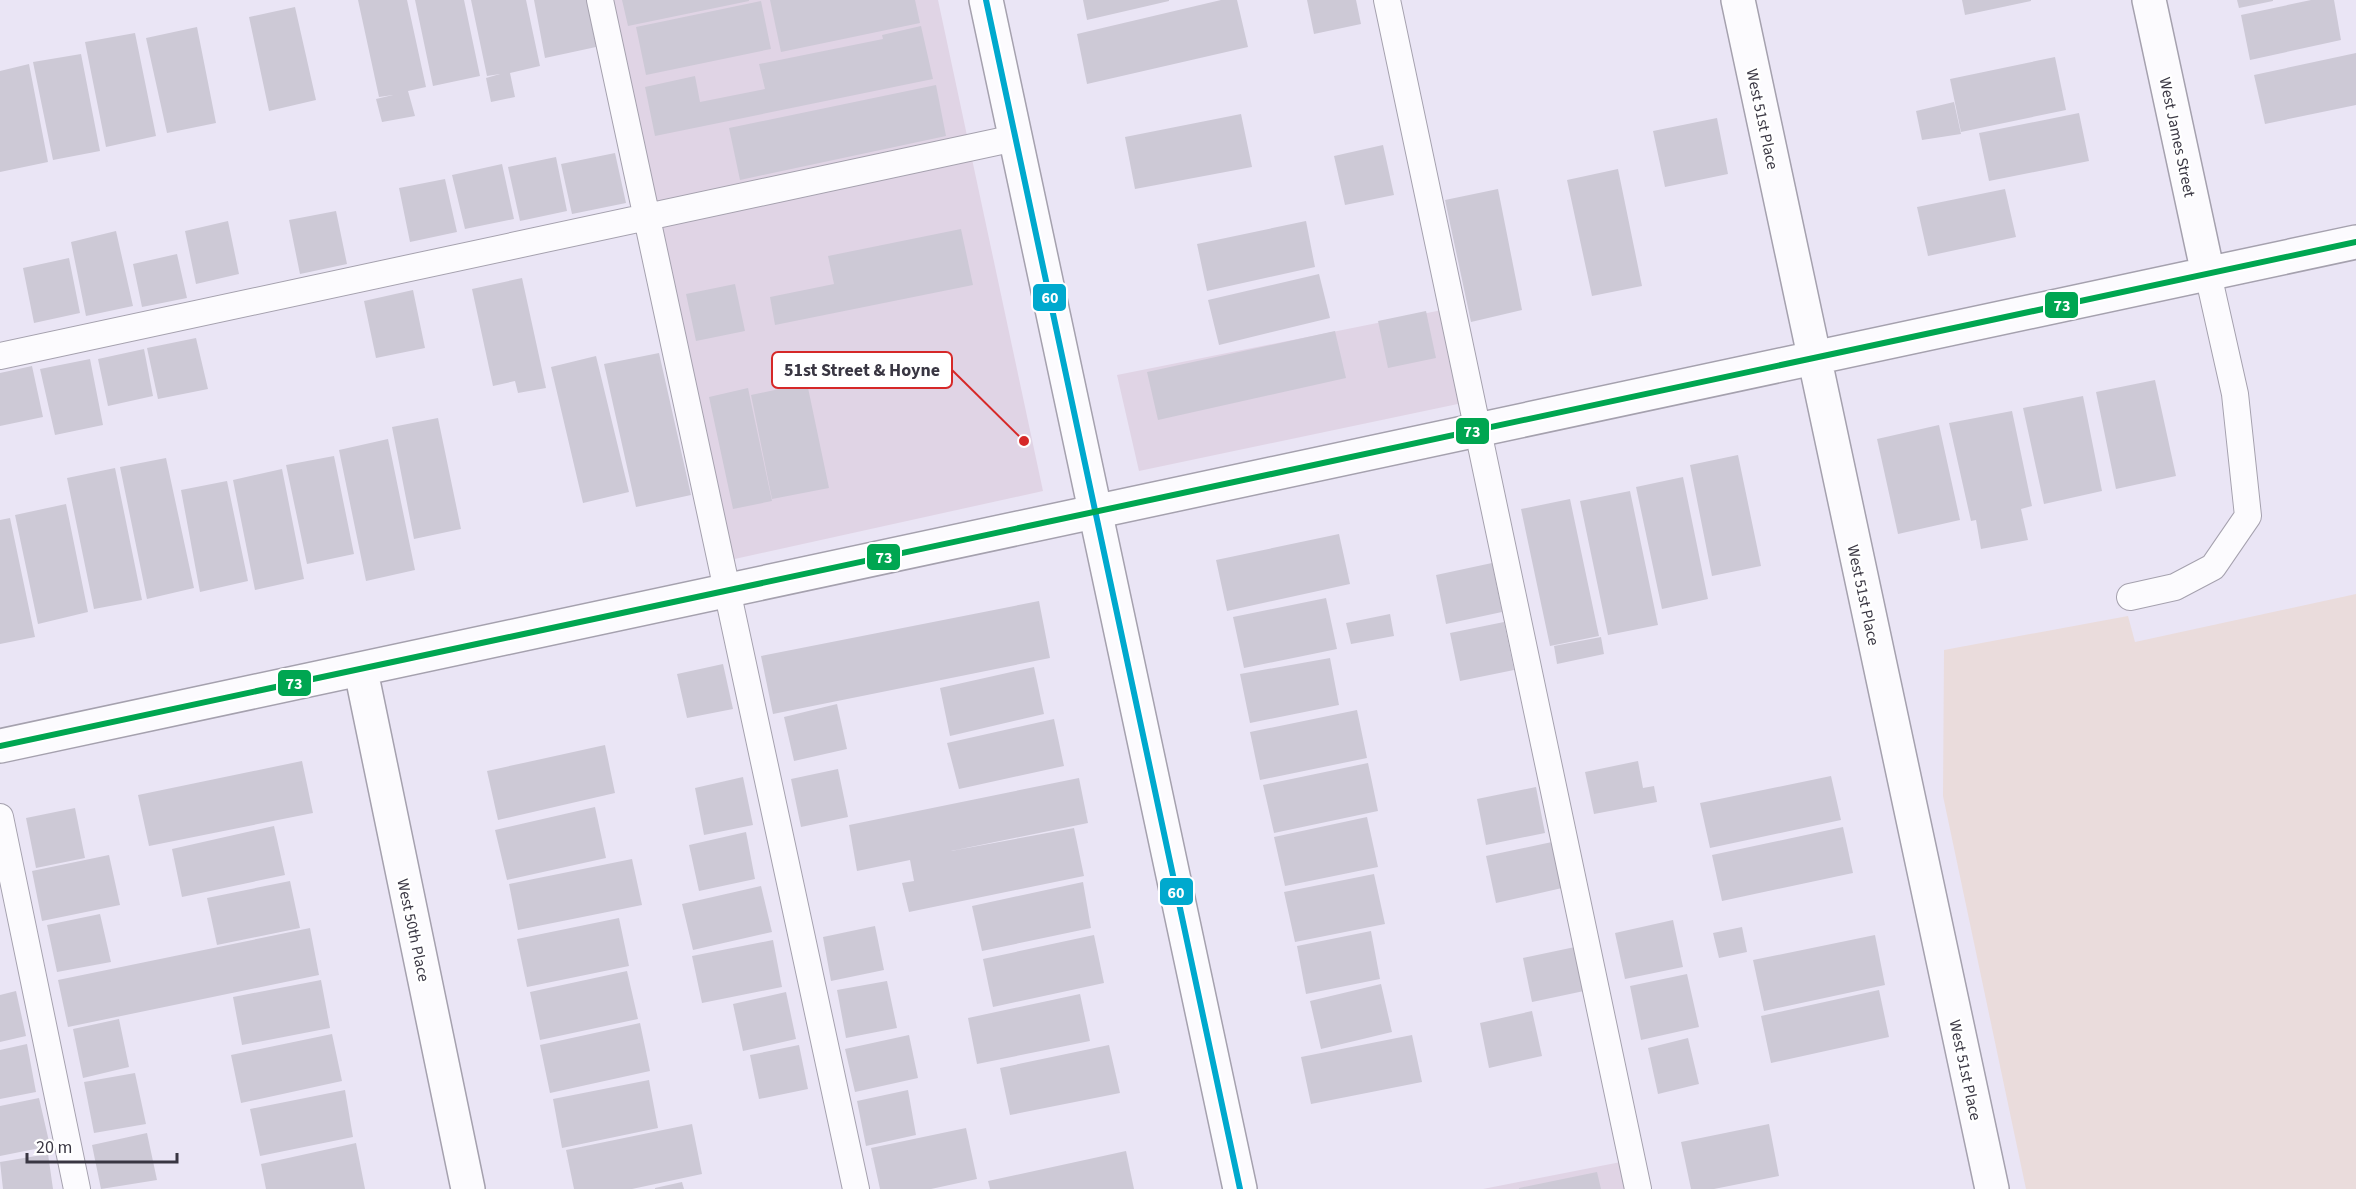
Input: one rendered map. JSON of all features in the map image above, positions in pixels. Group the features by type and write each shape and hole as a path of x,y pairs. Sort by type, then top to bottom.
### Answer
{"street":[{"path":"986,0 1240,1189"},
{"name":"West 51st Place","path":"1737,0 1992,1189"},
{"name":"West James Street","path":"2149,0 2208,273"},
{"path":"0,746 2356,242"},
{"name":"West 50th Place","path":"361,670 468,1189"}],"lane":[{"path":"600,0 856,1189"},
{"path":"1388,0 1638,1189"},
{"path":"0,356 1016,138"},
{"path":"2130,597 2175,586 2213,567 2248,516 2235,394 2208,273"},
{"path":"0,817 77,1189"}],"shaded area":[{"path":"600,0 938,0 1043,491 721,562"},
{"path":"1452,308 1472,401 1139,471 1117,375"},
{"path":"2356,594 2356,1189 2026,1189 1943,796 1944,650 2128,616 2135,642"},
{"path":"1631,1160 1638,1189 1483,1189"}],"building":[{"path":"358,0 407,0 426,87 408,91 415,116 382,122 376,99 393,95 379,97"},
{"path":"415,0 464,0 480,76 433,86"},
{"path":"471,0 526,0 540,66 510,73 515,97 491,102 486,78 500,74 487,76"},
{"path":"534,0 587,0 596,47 545,58"},
{"path":"622,0 749,0 749,1 628,26"},
{"path":"770,0 915,0 920,23 781,52"},
{"path":"1083,0 1169,0 1169,1 1087,20"},
{"path":"1221,0 1237,0 1248,47 1087,84 1077,34"},
{"path":"1307,0 1356,0 1361,24 1314,34"},
{"path":"1962,0 2031,0 2031,1 1965,15"},
{"path":"2237,0 2273,0 2273,1 2239,8"},
{"path":"2311,0 2334,0 2341,40 2250,60 2241,15"},
{"path":"761,1 771,49 646,75 636,27"},
{"path":"295,7 316,100 269,111 249,17"},
{"path":"921,26 933,79 655,136 645,87 695,76 700,102 765,89 759,64 883,39 882,35"},
{"path":"197,27 216,123 167,133 146,38"},
{"path":"135,33 156,136 106,147 85,42"},
{"path":"2356,53 2356,105 2265,124 2254,75"},
{"path":"81,54 100,151 53,160 33,62"},
{"path":"2055,57 2066,110 1961,132 1950,79"},
{"path":"29,64 48,162 0,172 0,71"},
{"path":"936,85 946,136 740,180 729,128"},
{"path":"1954,102 1961,134 1922,140 1916,111"},
{"path":"2079,113 2089,161 1989,181 1979,133"},
{"path":"1241,114 1252,167 1135,189 1125,137"},
{"path":"1717,118 1728,174 1665,187 1653,131"},
{"path":"1383,145 1394,195 1345,205 1334,156"},
{"path":"615,153 626,203 572,214 561,164"},
{"path":"556,157 567,211 520,221 508,167"},
{"path":"502,164 514,219 465,229 452,175"},
{"path":"1618,169 1642,286 1592,296 1567,180"},
{"path":"445,179 457,232 410,242 399,188"},
{"path":"1498,189 1522,310 1471,322 1445,200"},
{"path":"2005,189 2016,237 1928,256 1917,207"},
{"path":"336,211 347,264 300,274 289,220"},
{"path":"228,221 239,274 196,284 185,231"},
{"path":"1306,221 1315,267 1207,291 1197,244"},
{"path":"961,229 973,285 775,325 770,297 834,284 828,256"},
{"path":"116,231 133,306 86,316 71,242"},
{"path":"177,254 187,298 142,307 133,264"},
{"path":"69,258 80,313 34,323 23,268"},
{"path":"1319,274 1330,318 1219,345 1208,300"},
{"path":"522,278 546,388 518,393 515,381 493,386 472,289"},
{"path":"735,284 745,331 696,341 686,294"},
{"path":"413,290 425,348 376,358 364,301"},
{"path":"1426,311 1436,358 1388,368 1378,321"},
{"path":"1335,331 1346,378 1158,420 1147,372"},
{"path":"196,338 208,389 158,399 147,348"},
{"path":"144,349 153,396 108,406 98,359"},
{"path":"659,353 691,495 636,507 604,364"},
{"path":"596,356 629,492 583,503 551,367"},
{"path":"90,359 103,425 55,435 40,369"},
{"path":"32,366 43,417 0,426 0,373"},
{"path":"2155,380 2176,476 2116,489 2096,392"},
{"path":"807,383 829,488 772,499 751,395"},
{"path":"748,388 772,501 733,509 709,397"},
{"path":"2083,396 2102,491 2044,504 2023,408"},
{"path":"2012,411 2032,506 2021,509 2028,540 1981,549 1976,520 1971,521 1949,423"},
{"path":"438,418 461,529 414,539 392,427"},
{"path":"1939,425 1960,520 1898,534 1877,439"},
{"path":"388,439 415,570 366,581 339,450"},
{"path":"1738,455 1761,566 1712,576 1690,465"},
{"path":"334,456 354,554 307,564 286,465"},
{"path":"166,458 194,588 147,599 120,467"},
{"path":"115,468 142,600 94,609 67,478"},
{"path":"282,469 304,579 255,590 233,480"},
{"path":"1683,477 1708,599 1662,609 1636,487"},
{"path":"227,481 248,581 200,592 181,490"},
{"path":"1630,491 1658,625 1608,635 1580,501"},
{"path":"1570,499 1599,636 1550,646 1521,509"},
{"path":"66,504 88,612 38,624 15,515"},
{"path":"10,518 35,637 0,644 0,520"},
{"path":"1339,534 1350,584 1227,611 1216,560"},
{"path":"1492,563 1502,612 1446,624 1436,575"},
{"path":"1326,598 1337,649 1244,668 1233,617"},
{"path":"1039,601 1050,658 773,714 761,656"},
{"path":"1390,614 1394,636 1351,644 1346,623"},
{"path":"1504,622 1514,670 1460,681 1450,633"},
{"path":"1601,637 1604,654 1557,664 1554,646"},
{"path":"1330,658 1339,705 1250,723 1240,674"},
{"path":"723,664 733,709 687,718 677,674"},
{"path":"1034,667 1044,714 950,736 940,688"},
{"path":"837,704 847,749 794,761 784,717"},
{"path":"1357,710 1367,758 1260,780 1250,732"},
{"path":"1054,719 1064,766 959,789 947,743"},
{"path":"605,745 615,793 498,820 487,771"},
{"path":"302,761 313,813 149,846 138,795"},
{"path":"1638,761 1643,788 1654,786 1657,802 1594,814 1585,772"},
{"path":"1368,763 1378,811 1274,833 1263,785"},
{"path":"838,769 848,817 801,827 791,779"},
{"path":"1831,776 1841,820 1710,848 1700,803"},
{"path":"743,777 753,825 704,835 695,788"},
{"path":"1079,778 1088,823 951,851 1074,828 1084,876 909,912 902,883 914,881 910,860 857,871 849,825"},
{"path":"1536,787 1545,833 1486,845 1477,799"},
{"path":"595,807 606,858 507,880 495,830"},
{"path":"75,808 85,858 36,868 26,818"},
{"path":"1367,817 1378,867 1285,886 1274,837"},
{"path":"274,826 285,875 182,897 172,849"},
{"path":"1843,827 1853,873 1722,901 1712,855"},
{"path":"746,832 755,879 699,891 689,845"},
{"path":"1552,842 1562,888 1496,903 1486,856"},
{"path":"109,855 120,905 42,921 32,871"},
{"path":"632,859 642,905 518,930 509,884"},
{"path":"1374,874 1385,924 1295,942 1284,892"},
{"path":"290,881 300,928 217,945 207,898"},
{"path":"1083,882 1091,928 982,951 972,906"},
{"path":"761,886 772,932 693,950 682,904"},
{"path":"100,914 111,962 57,972 47,925"},
{"path":"619,918 629,966 527,987 517,939"},
{"path":"1673,920 1683,967 1625,979 1615,933"},
{"path":"875,926 884,970 831,981 823,937"},
{"path":"1742,927 1747,952 1719,958 1713,933"},
{"path":"310,928 319,975 68,1027 58,980"},
{"path":"1371,931 1380,979 1306,994 1297,946"},
{"path":"1094,935 1104,983 993,1007 983,959"},
{"path":"1875,935 1885,985 1764,1011 1753,960"},
{"path":"773,940 782,987 702,1003 692,956"},
{"path":"1575,947 1584,991 1532,1002 1523,958"},
{"path":"627,971 638,1019 540,1040 530,992"},
{"path":"1687,974 1699,1027 1641,1040 1630,986"},
{"path":"321,980 330,1028 242,1045 233,997"},
{"path":"887,981 897,1028 846,1038 837,990"},
{"path":"1381,984 1392,1032 1321,1049 1310,1001"},
{"path":"1879,990 1889,1037 1771,1063 1761,1016"},
{"path":"16,991 26,1036 0,1042 0,995"},
{"path":"786,992 796,1039 743,1051 733,1004"},
{"path":"1080,994 1090,1041 977,1064 968,1018"},
{"path":"1532,1011 1542,1056 1489,1068 1480,1023"},
{"path":"119,1019 129,1067 83,1078 73,1029"},
{"path":"640,1023 650,1071 550,1093 540,1045"},
{"path":"332,1034 342,1081 241,1103 231,1055"},
{"path":"909,1035 918,1078 855,1092 845,1049"},
{"path":"1412,1035 1422,1082 1311,1104 1301,1057"},
{"path":"1688,1038 1699,1084 1658,1094 1648,1048"},
{"path":"27,1044 36,1092 0,1099 0,1050"},
{"path":"799,1045 808,1089 759,1099 750,1055"},
{"path":"1109,1045 1120,1093 1010,1115 1000,1068"},
{"path":"135,1073 146,1124 94,1133 84,1082"},
{"path":"649,1080 658,1128 562,1148 553,1099"},
{"path":"345,1090 353,1137 260,1156 250,1109"},
{"path":"908,1090 916,1135 866,1146 857,1101"},
{"path":"39,1098 50,1146 0,1156 0,1106"},
{"path":"692,1124 702,1174 632,1189 574,1189 566,1150"},
{"path":"1769,1124 1779,1176 1714,1189 1691,1189 1681,1142"},
{"path":"966,1128 977,1179 931,1189 880,1189 871,1148"},
{"path":"147,1133 157,1180 101,1189 92,1145"},
{"path":"356,1143 365,1189 266,1189 261,1164"},
{"path":"1126,1151 1134,1189 990,1189 988,1181"},
{"path":"48,1154 53,1189 3,1189 0,1162"},
{"path":"1597,1172 1601,1189 1519,1189 1519,1188"},
{"path":"682,1182 684,1189 655,1189 655,1188"}],"transit line":[{"name":"60","path":"986,0 1240,1189"},
{"name":"73","path":"0,746 2356,242"}],"place":[{"name":"51st Street & Hoyne","path":"1024,441"}]}
